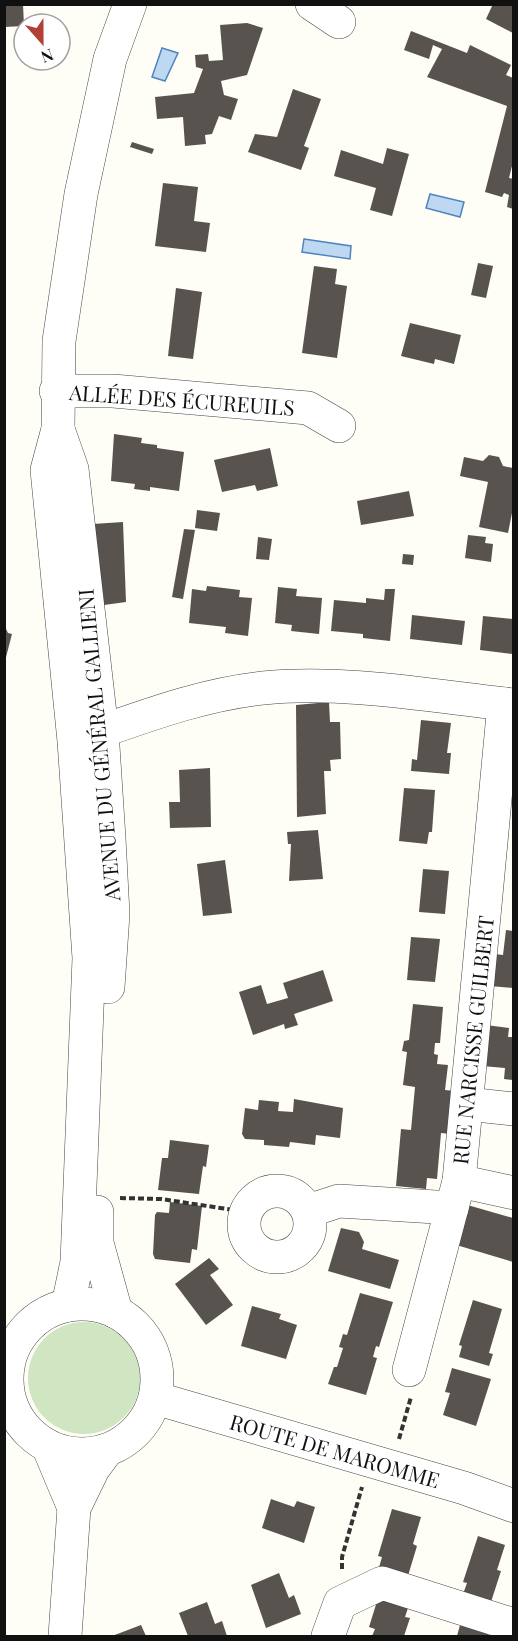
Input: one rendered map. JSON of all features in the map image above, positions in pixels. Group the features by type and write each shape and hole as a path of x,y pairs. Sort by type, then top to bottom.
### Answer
{"street":[{"name":"AVENUE DU GÉNÉRAL GALLIENI","path":"68,1305 77,1262 95,839 72,469 58,429 56,391 59,341 92,135 110,59 130,4"},
{"path":"312,4 339,22"},
{"name":"ALLÉE DES ÉCUREUILS","path":"56,391 113,391 308,408 339,426"},
{"path":"88,736 210,698 261,688 306,685 347,687 509,705"},
{"name":"RUE NARCISSE GUILBERT","path":"409,1370 455,1195 467,1104 509,705"},
{"name":"AVENUE DU GÉNÉRAL GALLIENI","path":"95,839 113,914 97,1198 97,1243 116,1312"},
{"path":"467,1104 513,1109"},
{"path":"277,1192 295,1197 308,1211 310,1221 306,1240 292,1254 273,1257 263,1254 249,1241 245,1232 247,1212 259,1197 277,1192"},
{"path":"308,1211 339,1201 513,1193"},
{"path":"68,1305 100,1306 116,1312 133,1323 150,1348 158,1378 155,1398 138,1430 124,1442 107,1450 78,1454 48,1446 21,1423 12,1407 6,1390 9,1350 28,1327 46,1313 68,1305"},
{"name":"ROUTE DE MAROMME","path":"155,1398 378,1462 513,1506"},
{"path":"48,1446 74,1508"},
{"path":"65,1636 74,1508 93,1469 107,1450"},
{"path":"328,1636 340,1603 382,1583 513,1625"}],"path":[{"path":"97,1198 161,1199 247,1212"},
{"path":"340,1603 342,1557 362,1487 371,1489 378,1462 393,1460 415,1384 409,1370"}],"green space":[{"path":"84,1322 105,1326 123,1339 136,1357 140,1378 136,1399 123,1417 105,1430 84,1434 63,1430 45,1417 32,1399 28,1378 32,1357 45,1339 63,1326"}],"water":[{"path":"162,48 178,53 165,81 152,77"},
{"path":"430,194 464,202 460,217 426,208"},
{"path":"304,239 351,246 350,259 302,252"}],"building":[{"path":"4,4 23,4 23,12 12,12 12,27 4,27"},
{"path":"493,4 513,4 513,33 486,19"},
{"path":"247,23 263,28 247,75 221,81 224,95 238,99 231,120 219,116 212,134 205,135 206,144 185,146 183,117 157,119 155,97 194,93 203,69 196,67 195,55 208,54 209,61 223,60 220,25"},
{"path":"411,31 467,53 470,45 511,65 506,75 513,78 513,162 509,178 514,179 513,209 507,207 509,195 504,193 502,197 485,192 507,106 427,77 442,49 433,45 429,59 404,50"},
{"path":"293,89 321,99 304,146 309,148 301,170 248,152 255,134 277,137"},
{"path":"132,142 154,149 152,154 130,147"},
{"path":"387,148 409,154 392,216 370,210 376,188 334,176 341,150 383,164"},
{"path":"163,183 198,187 194,221 210,223 206,252 155,246"},
{"path":"478,263 493,266 486,298 471,295"},
{"path":"314,266 337,269 335,284 347,286 337,358 302,353"},
{"path":"176,288 202,292 193,359 168,356"},
{"path":"410,323 461,335 454,364 435,359 434,364 401,356"},
{"path":"114,434 142,438 141,443 184,452 179,491 150,487 150,491 134,489 135,484 111,481"},
{"path":"270,448 278,486 257,491 255,485 222,492 214,460"},
{"path":"489,455 499,457 503,466 513,468 513,508 508,533 479,527 488,482 460,476 464,457 483,461"},
{"path":"409,491 414,516 361,525 357,501"},
{"path":"197,510 220,513 217,531 195,528"},
{"path":"123,522 126,602 104,605 93,524"},
{"path":"184,529 195,530 183,599 172,597"},
{"path":"468,535 486,537 485,543 493,544 491,562 465,558"},
{"path":"258,537 272,539 269,560 256,559"},
{"path":"403,554 414,555 413,565 402,564"},
{"path":"207,586 240,590 239,597 252,598 248,636 225,633 226,627 189,623 192,589 206,591"},
{"path":"278,587 297,589 296,596 322,598 319,634 291,631 292,625 275,623"},
{"path":"385,589 395,589 390,641 363,638 363,634 331,631 334,600 366,603 366,598 384,600"},
{"path":"412,615 465,621 462,645 410,639"},
{"path":"483,616 513,619 513,654 480,650"},
{"path":"4,625 8,633 12,634 5,661"},
{"path":"329,702 330,722 340,722 341,759 330,760 331,771 324,771 326,814 297,817 296,705"},
{"path":"421,720 451,723 447,753 451,753 449,774 411,771 412,759 417,760"},
{"path":"210,768 211,827 170,828 169,802 180,802 179,770"},
{"path":"404,788 435,790 432,832 429,832 427,844 399,841"},
{"path":"318,830 323,879 289,881 291,844 288,844 287,832"},
{"path":"225,860 232,913 203,916 197,864"},
{"path":"423,869 449,871 445,914 419,912"},
{"path":"506,930 513,931 513,988 490,986 494,954 503,955"},
{"path":"411,937 440,939 435,982 407,980"},
{"path":"323,970 333,1001 294,1014 298,1025 285,1029 284,1024 253,1035 239,992 261,985 267,1004 288,998 283,983"},
{"path":"413,1004 443,1007 440,1043 435,1043 434,1054 438,1055 437,1064 448,1065 445,1090 455,1091 451,1134 441,1133 437,1179 427,1178 426,1189 396,1186 401,1129 411,1130 415,1087 403,1085 407,1052 402,1051 404,1041 409,1040"},
{"path":"486,1025 509,1028 508,1037 513,1037 513,1080 504,1079 505,1068 482,1066"},
{"path":"294,1099 343,1108 340,1138 316,1135 315,1145 290,1142 289,1147 264,1145 264,1140 245,1139 242,1134 245,1108 258,1110 259,1100 279,1102 278,1111 293,1112"},
{"path":"170,1140 209,1145 199,1194 158,1190 162,1158 168,1158"},
{"path":"170,1202 202,1206 197,1250 192,1249 190,1263 155,1259 153,1254 155,1215 157,1212 169,1213"},
{"path":"464,1204 513,1218 513,1262 453,1244"},
{"path":"341,1228 359,1232 364,1242 362,1249 399,1260 390,1289 328,1271"},
{"path":"209,1258 219,1269 210,1275 233,1305 206,1325 175,1284"},
{"path":"360,1293 393,1302 379,1347 376,1346 373,1357 377,1358 366,1395 328,1384 334,1367 337,1367 343,1348 339,1347 343,1334 347,1335"},
{"path":"473,1300 502,1309 489,1353 493,1354 489,1366 459,1357 462,1346 459,1345"},
{"path":"252,1306 281,1314 279,1319 297,1325 286,1359 241,1346"},
{"path":"452,1368 491,1379 476,1426 443,1415 450,1393 445,1392"},
{"path":"271,1499 294,1507 297,1501 315,1507 304,1543 262,1528"},
{"path":"392,1509 421,1517 413,1544 417,1546 407,1579 378,1571 382,1557 378,1556"},
{"path":"478,1536 505,1545 497,1570 501,1571 490,1605 462,1597 467,1583 463,1582"},
{"path":"279,1573 289,1598 294,1595 301,1614 266,1628 251,1585"},
{"path":"379,1595 409,1605 405,1617 410,1618 404,1636 372,1636 375,1629 369,1627"},
{"path":"207,1602 215,1624 222,1621 227,1636 188,1636 179,1613"},
{"path":"141,1625 146,1636 112,1636"},
{"path":"460,1625 488,1634 488,1636 457,1636"}]}
